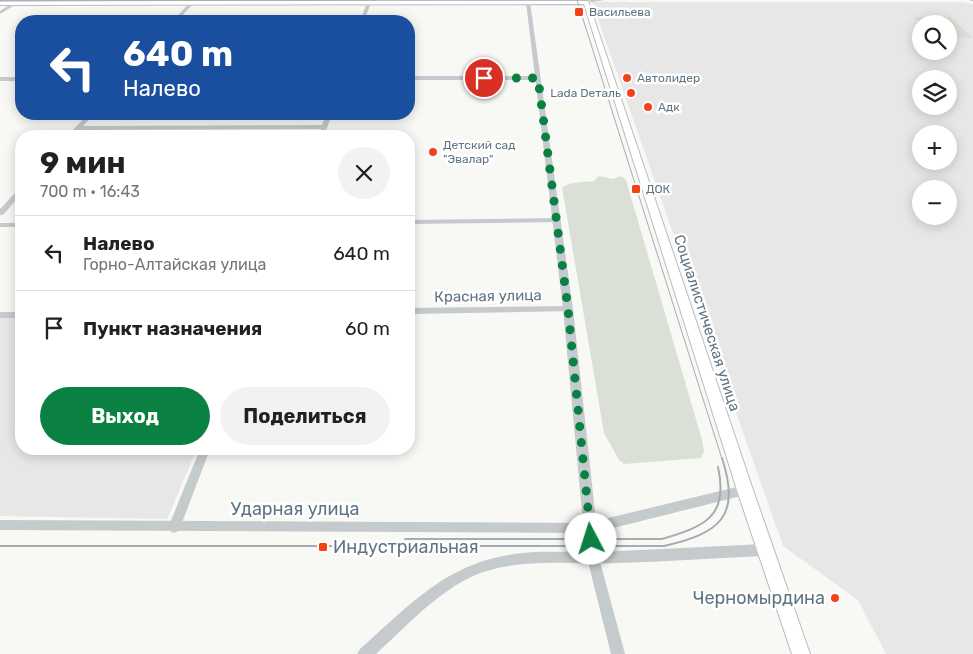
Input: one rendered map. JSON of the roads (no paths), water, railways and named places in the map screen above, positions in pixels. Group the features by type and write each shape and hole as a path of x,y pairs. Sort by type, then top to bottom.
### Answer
{"main road":[{"path":"0,3 194,1 586,2"},
{"name":"Социалистическая улица","path":"586,2 745,490 801,654"}],"street":[{"path":"586,2 603,0"},
{"path":"181,15 194,1"},
{"path":"364,15 370,1"},
{"path":"528,1 568,309 593,558 618,654"},
{"path":"0,13 16,3"},
{"path":"415,78 538,78"},
{"path":"0,79 15,79"},
{"path":"78,128 85,120"},
{"path":"323,130 327,120"},
{"path":"78,128 324,127"},
{"path":"0,214 15,197"},
{"path":"415,222 557,220"},
{"path":"0,225 15,225"},
{"name":"Красная улица","path":"415,310 568,309"},
{"path":"0,315 15,314"},
{"path":"174,528 204,455"},
{"name":"Ударная улица","path":"0,525 174,528 590,528 745,490"},
{"path":"365,654 433,594 463,574 492,564 523,558 593,558 765,550"}],"tram line":[{"path":"0,1 376,0"},
{"path":"577,0 722,459"},
{"path":"0,546 664,546 699,535 712,528 721,519 727,508 729,495 722,458"},
{"path":"405,539 662,539 702,524 710,517 720,498 721,484 718,467"}],"place":[{"name":"Васильева","path":"579,12"},
{"name":"Автолидер","path":"627,78"},
{"name":"Lada Dеталь","path":"631,93"},
{"name":"Адк","path":"648,107"},
{"name":"Детский сад \"Эвалар\"","path":"433,152"},
{"name":"ДОК","path":"636,189"},
{"name":"Индустриальная","path":"323,547"},
{"name":"Черномырдина","path":"835,598"}]}
